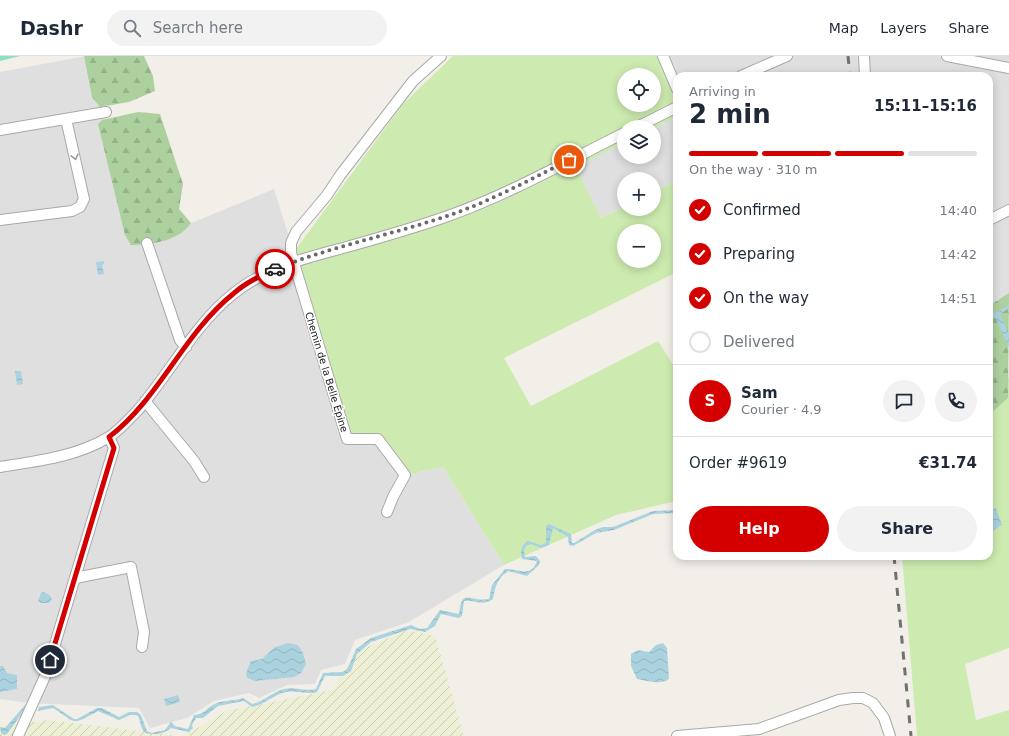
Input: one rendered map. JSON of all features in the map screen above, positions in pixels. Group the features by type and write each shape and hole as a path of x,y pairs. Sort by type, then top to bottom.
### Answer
{"street":[{"path":"294,262 291,253 291,243 296,232 327,195 341,174 413,81 441,56"},
{"path":"663,56 673,80"},
{"path":"750,72 786,56"},
{"path":"864,56 865,72"},
{"path":"947,56 972,58 1009,68"},
{"path":"650,120 673,109"},
{"path":"0,130 106,112"},
{"path":"0,220 72,211 80,207 84,199 66,119"},
{"path":"0,466 46,459 81,450 109,437 122,427 145,402 210,316 232,294 253,280 294,262 449,216 500,195 617,136"},
{"path":"993,218 1009,210"},
{"path":"147,243 180,340 186,347"},
{"name":"Chemin de la Belle Épine","path":"294,262 347,439 378,440 405,475 387,512"},
{"path":"145,402 194,461 204,477"},
{"path":"18,736 46,674 114,448 109,437"},
{"path":"75,578 131,567 144,632 142,647"},
{"path":"677,736 759,729 839,700 853,698 863,698 873,703 884,718 890,736"}],"shaded area":[{"path":"86,56 145,242 274,189 351,433 380,433 410,474 443,467 504,565 409,622 355,640 345,664 321,670 315,684 287,685 259,698 249,693 214,701 187,718 150,728 139,708 28,703 0,699 0,72"},
{"path":"669,56 1009,56 1009,299 993,313 993,72 676,72"},
{"path":"673,119 673,182 661,188 661,172 617,172 617,210 601,218 576,167 617,146 617,164 661,164 661,125"}],"green space":[{"path":"0,56 20,56 0,61"},
{"path":"84,56 144,56 153,76 155,91 129,102 100,107 92,97"},
{"path":"453,56 659,56 673,93 673,119 661,125 661,120 617,120 617,146 576,167 601,218 617,210 617,216 661,216 661,188 673,182 673,274 504,358 531,406 658,341 673,365 673,502 616,515 504,565 443,467 410,474 380,433 351,433 296,249 403,104"},
{"path":"138,112 160,114 183,184 179,209 191,223 180,234 164,241 131,245 125,235 98,124 102,120"},
{"path":"1009,293 1008,398 993,411 993,303"},
{"path":"1009,377 1009,648 965,664 976,720 1009,710 1009,736 917,736 902,560 993,560 993,390"},
{"path":"407,630 435,636 464,736 184,736 226,711 332,690 356,652"},
{"path":"49,720 179,736 0,736 0,726"}],"water":[{"path":"104,261 104,264 102,265 104,274 98,275 96,262"},
{"path":"1009,305 1009,308 1000,314 1009,334 1009,347 995,317 993,318 993,314"},
{"path":"15,371 21,371 23,384 17,385"},
{"path":"996,508 1002,525 993,531 993,510"},
{"path":"673,510 673,513 653,514 614,530 596,533 573,546 569,545 568,537 553,528 549,545 541,548 531,544 526,546 524,551 525,557 536,556 540,561 539,565 527,576 508,571 501,577 497,584 493,599 482,603 464,601 462,616 458,618 441,614 435,626 425,632 410,629 371,642 357,654 351,671 343,676 325,676 317,692 286,692 252,707 244,701 218,706 203,718 196,718 192,725 193,728 189,732 171,728 162,733 154,734 147,733 144,732 138,716 136,715 130,715 119,720 98,711 83,719 74,721 53,708 38,711 39,707 53,705 74,719 77,719 97,708 102,708 119,717 129,712 137,712 141,715 147,731 152,733 165,730 171,722 175,726 188,729 194,715 201,714 214,704 220,702 243,698 252,704 276,692 288,688 308,690 316,689 323,673 342,672 347,670 356,649 371,638 411,625 420,629 427,628 440,610 459,614 460,605 462,600 465,598 482,600 489,599 492,585 505,569 523,571 531,570 537,561 522,559 522,547 528,541 541,545 546,543 546,526 549,524 571,534 572,543 574,543 595,530 603,527 613,527 653,511"},
{"path":"43,592 52,598 50,603 40,603 38,601 41,593"},
{"path":"288,643 298,645 303,653 306,664 301,673 294,677 255,681 247,678 246,673 251,661 262,659 275,647"},
{"path":"663,643 667,648 669,679 658,682 637,679 631,666 631,654 638,650 649,652 656,645"},
{"path":"0,666 3,666 7,673 17,675 17,689 0,692"},
{"path":"178,695 180,702 166,706 164,699"},
{"path":"25,705 28,705 7,734 4,735 1,733 0,727 5,728"}],"railway":[{"path":"848,56 850,72"},
{"path":"894,560 911,736"}],"way so far":[{"path":"275,269 449,216 500,195 569,160"}],"route":[{"path":"50,660 114,448 109,437 122,427 145,402 210,316 232,294 253,280 275,269"}]}
